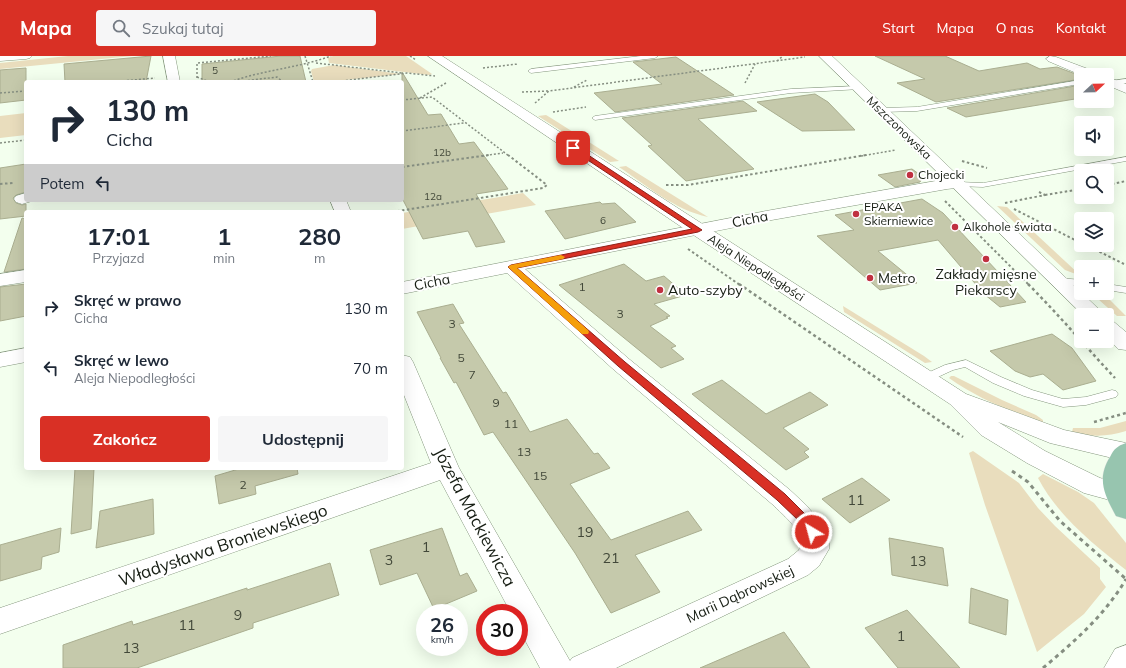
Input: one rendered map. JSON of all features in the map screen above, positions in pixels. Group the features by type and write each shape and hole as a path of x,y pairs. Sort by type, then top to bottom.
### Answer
{"main road":[{"path":"1121,501 1115,469 1126,452"}],"street":[{"path":"0,58 26,56"},
{"path":"169,56 174,80"},
{"name":"Aleja Niepodległości","path":"434,56 698,230 927,378 958,399 990,429 1036,458 1121,501"},
{"name":"Mszczonowska","path":"825,56 1089,308"},
{"path":"1052,59 1074,68"},
{"path":"1114,84 1126,89"},
{"name":"Cicha","path":"404,288 766,216 932,187 958,184"},
{"name":"Marii Dąbrowskiej","path":"511,267 621,364 781,497 802,517 812,532 816,542 813,555 807,562 798,567 583,668"},
{"path":"0,280 24,276"},
{"path":"1114,333 1126,344"},
{"path":"0,360 24,355"},
{"name":"Józefa Mackiewicza","path":"404,367 446,468 557,668"},
{"name":"Aleja Niepodległości","path":"958,399 1059,437 1126,452"},
{"name":"Władysława Broniewskiego","path":"0,621 446,468"},
{"path":"1120,668 1126,659"}],"lane":[{"path":"531,71 655,56"},
{"path":"1114,82 1126,81"},
{"path":"882,110 917,109 1074,83"},
{"path":"595,118 791,91 858,88"},
{"path":"958,184 983,185 1126,160"},
{"path":"1060,281 1074,282"},
{"path":"1114,288 1126,290"},
{"path":"927,378 949,367 966,363 997,380 1028,393 1064,403 1086,401 1112,394"}],"path":[{"path":"205,80 197,77 197,63 271,56"},
{"path":"305,56 312,80"},
{"path":"235,80 246,76 268,73 308,64 331,56"},
{"path":"776,61 783,56"},
{"path":"522,92 549,91 805,58"},
{"path":"315,62 407,74 439,76"},
{"path":"744,85 755,64"},
{"path":"352,80 407,74"},
{"path":"131,80 161,77"},
{"path":"252,80 277,77 281,80"},
{"path":"420,98 448,82"},
{"path":"0,93 24,91"},
{"path":"533,104 549,91"},
{"path":"404,100 432,97 547,185 543,188 404,210"},
{"path":"404,131 465,123"},
{"path":"0,143 24,140"},
{"path":"661,184 688,185 897,150"},
{"path":"404,167 503,152"},
{"path":"961,160 988,168"},
{"path":"1114,184 1126,181"},
{"path":"1045,195 1074,190"},
{"path":"940,197 1051,307 1066,326 1117,381"},
{"path":"1014,209 1074,239"},
{"path":"684,246 970,442"},
{"path":"1100,252 1126,265"},
{"path":"1093,422 1126,413"},
{"path":"1009,469 1028,482 1060,521 1126,579 1119,592 1095,621 1044,668"}],"shaded area":[{"path":"68,56 132,56 0,69 0,63"},
{"path":"333,56 406,56 432,74 429,75 329,63 328,58"},
{"path":"334,65 401,74 346,80 313,80 311,71 312,69"},
{"path":"24,113 24,135 0,138 0,116"},
{"path":"546,115 619,161 610,162 538,116"},
{"path":"626,166 708,217 696,214 673,203 619,167"},
{"path":"523,193 536,205 404,229 404,213"},
{"path":"997,206 1007,207 1074,269 1074,273 1065,270"},
{"path":"1099,300 1110,300 1126,316 1117,316 1114,313 1114,308 1108,308"},
{"path":"843,306 932,362 925,363 844,312"},
{"path":"954,376 1036,415 1043,420 1043,423 1007,409 971,392 949,378"},
{"path":"1126,421 1126,431 1112,434 1086,435 1072,432 1073,428 1100,428"},
{"path":"973,451 1019,483 1038,508 1055,526 1100,568 1100,579 1106,587 1084,614 1037,652 985,505 969,453"},
{"path":"1043,474 1078,492 1094,503 1126,543 1126,570 1089,540 1066,517 1046,492 1038,478"}],"building":[{"path":"151,56 146,80 65,80 64,64"},
{"path":"281,56 300,56 306,80 202,80 202,64"},
{"path":"875,56 945,56 979,71 1027,63 1040,69 1057,67 1074,73 1074,80 936,102 897,83 925,79"},
{"path":"676,57 734,95 615,112 594,93 662,84 633,62"},
{"path":"26,68 26,80 24,80 24,100 0,103 0,70"},
{"path":"402,72 428,115 441,114 459,144 474,142 508,189 476,194 505,242 476,247 468,231 423,239 404,202 404,80 402,80"},
{"path":"1074,86 1074,99 966,117 947,108"},
{"path":"815,94 828,102 855,130 802,131 757,102"},
{"path":"743,101 757,111 698,119 754,169 686,181 648,146 652,145 622,118"},
{"path":"24,164 24,193 16,195 13,198 16,203 22,205 26,204 24,216 0,219 0,168"},
{"path":"912,169 923,177 920,182 895,187 878,175"},
{"path":"922,199 943,213 1026,302 1000,307 984,294 938,240 878,251 917,283 880,290 817,236 854,230 835,215"},
{"path":"600,202 602,204 615,203 636,222 565,239 545,211"},
{"path":"22,218 24,218 24,269 4,272"},
{"path":"624,264 646,281 664,276 686,295 654,304 670,316 650,326 676,346 671,348 684,359 661,368 559,285"},
{"path":"24,284 24,316 0,321 0,287"},
{"path":"453,304 464,323 459,324 503,393 506,392 530,432 567,419 594,454 598,453 610,468 570,484 611,540 688,511 702,530 635,555 660,592 611,613 575,553 493,432 484,435 456,382 454,383 440,358 417,312"},
{"path":"1052,334 1072,348 1096,381 1063,390 1043,374 1030,377 1015,371 990,351"},
{"path":"722,380 766,414 810,392 828,405 783,428 809,449 804,452 809,457 786,470 692,394"},
{"path":"75,470 94,470 91,529 71,534"},
{"path":"235,470 297,470 298,474 255,486 256,494 219,504 215,476"},
{"path":"862,478 890,500 850,523 822,499"},
{"path":"153,499 154,534 96,548 100,511"},
{"path":"61,528 59,552 42,557 41,569 0,581 0,545"},
{"path":"442,528 460,576 467,573 477,591 446,604 432,604 417,573 380,585 370,550"},
{"path":"889,538 943,548 948,586 892,575"},
{"path":"330,563 339,595 253,623 253,628 137,668 63,668 63,645 132,621 133,625"},
{"path":"971,588 1008,600 1006,635 969,623"},
{"path":"907,610 960,668 898,668 865,628"},
{"path":"784,632 810,668 700,668"}],"slow traffic":[{"path":"561,257 511,267 585,332"}],"place":[{"name":"Chojecki","path":"910,175"},
{"name":"EPAKA Skierniewice","path":"856,214"},
{"name":"Alkohole świata","path":"955,227"},
{"name":"Zakłady mięsne Piekarscy","path":"986,259"},
{"name":"Metro","path":"870,278"},
{"name":"Auto-szyby","path":"660,290"}],"route":[{"path":"573,148 698,230 511,267 621,364 781,497 802,517 812,532"}]}
